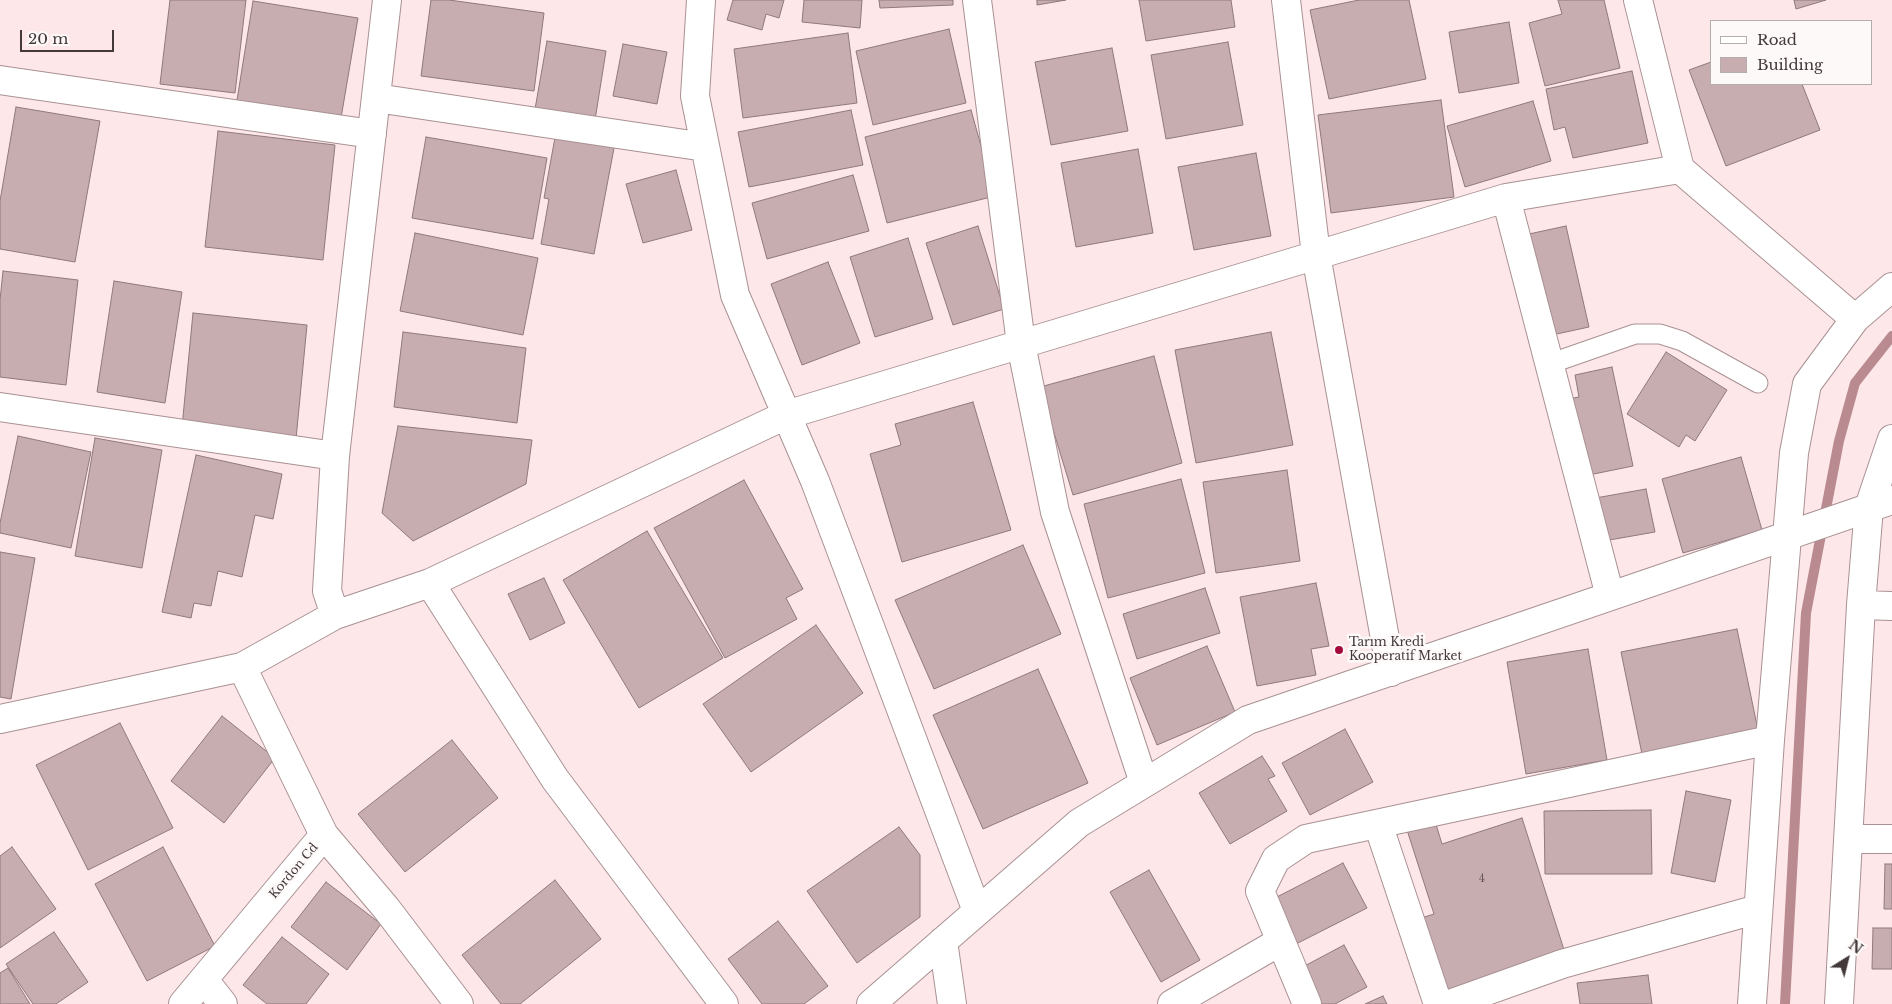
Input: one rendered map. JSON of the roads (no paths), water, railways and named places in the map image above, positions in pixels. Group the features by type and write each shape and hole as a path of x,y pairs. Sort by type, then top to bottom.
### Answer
{"street":[{"path":"335,615 327,591 335,456 387,0"},
{"path":"701,0 695,96 735,295 815,481 977,911"},
{"path":"977,0 1021,344 1055,512 1144,783"},
{"path":"1286,0 1316,255 1391,672"},
{"path":"1638,0 1680,168 1855,319"},
{"path":"0,80 372,134"},
{"path":"376,98 705,147"},
{"path":"0,719 242,667 335,615 430,583 786,415 1506,198 1680,168"},
{"path":"1506,198 1610,596"},
{"path":"1752,1004 1770,740 1796,532 1794,453 1807,384 1855,319 1892,287"},
{"path":"0,408 335,456"},
{"path":"1839,1004 1861,605 1872,506 1892,439"},
{"path":"871,1004 1079,823 1248,720 1872,506"},
{"path":"430,583 555,779 724,1004"},
{"path":"1861,605 1892,606"},
{"path":"242,667 324,835"},
{"path":"1307,1004 1260,891 1276,859 1306,839 1770,740"},
{"path":"1378,824 1438,1004"},
{"name":"Kordon Cd","path":"183,1004 324,835 386,908 459,1004"},
{"path":"1848,840 1892,839"},
{"path":"1450,1004 1562,964 1758,910"},
{"path":"1172,1004 1281,941"},
{"path":"943,942 952,1004"},
{"path":"204,980 223,1004"}],"lane":[{"path":"1549,364 1635,334 1660,334 1682,341 1758,383"}],"waterway":[{"path":"1785,1004 1806,613 1839,441 1855,383 1892,336"}],"place":[{"name":"Tarım Kredi Kooperatif Market","path":"1339,650"}]}
